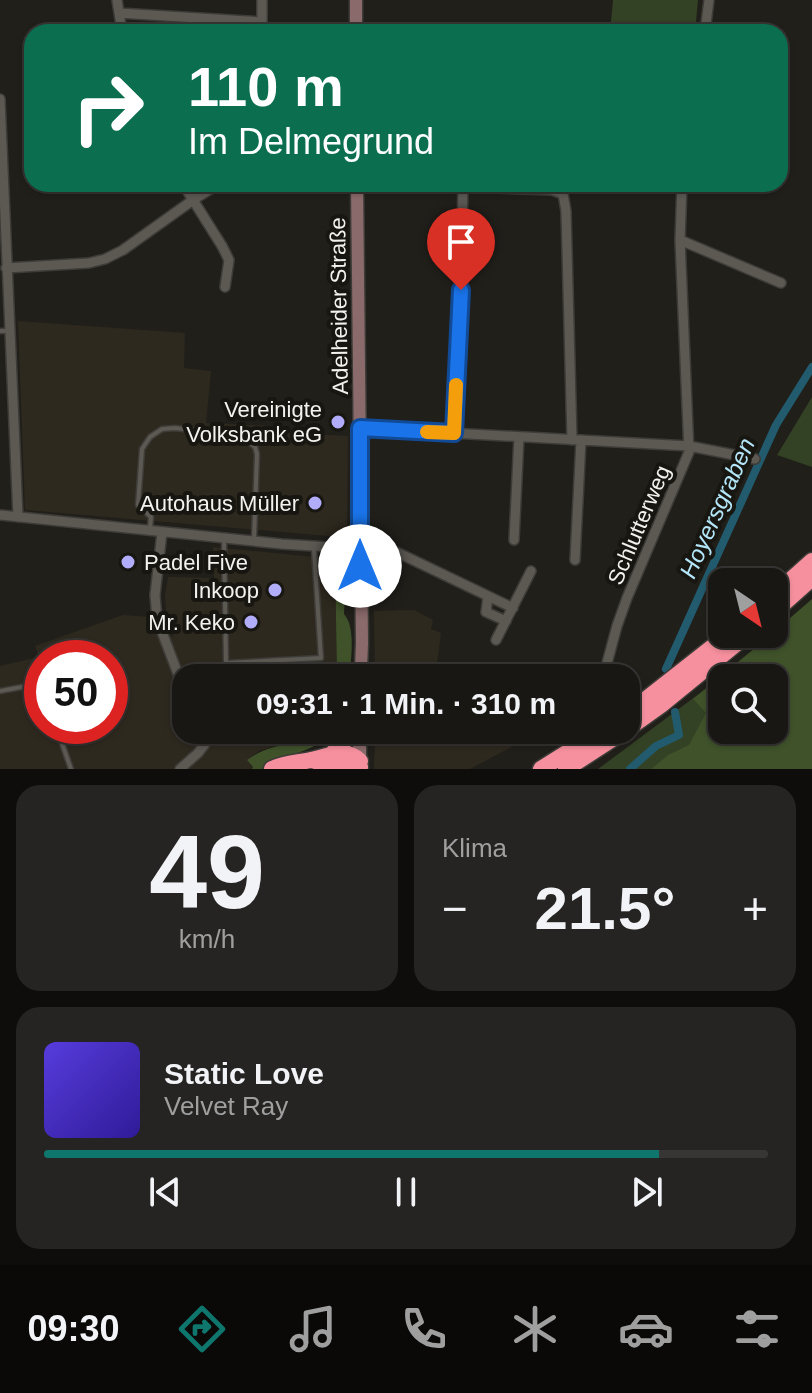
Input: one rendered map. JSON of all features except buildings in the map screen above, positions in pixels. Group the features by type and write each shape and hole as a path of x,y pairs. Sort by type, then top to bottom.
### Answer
{"highway":[{"path":"788,582 812,561"},
{"path":"788,599 812,578"},
{"path":"640,714 713,648"},
{"path":"640,716 730,648"},
{"path":"333,753 341,744"},
{"path":"541,769 581,744"},
{"path":"566,769 601,744"},
{"path":"583,769 617,744"},
{"path":"312,760 333,753 350,754 360,761"},
{"path":"272,769 292,762 312,760 360,761"}],"main road":[{"path":"356,0 356,24"},
{"name":"Adelheider Straße","path":"357,192 361,664"}],"street":[{"path":"117,0 121,24"},
{"path":"262,0 262,24"},
{"path":"706,24 709,0"},
{"path":"119,13 231,24"},
{"path":"0,99 6,268 4,331 18,517"},
{"path":"186,192 189,203 229,260 225,287"},
{"path":"6,268 89,263 105,259 123,250 206,192"},
{"path":"454,433 463,192"},
{"path":"564,192 577,440 575,560"},
{"name":"Schlutterweg","path":"607,664 617,626 689,452 680,240 682,192"},
{"path":"680,240 781,283"},
{"path":"360,428 689,446 755,459"},
{"path":"514,540 519,437"},
{"path":"0,515 254,541 314,552 388,548 513,608"},
{"path":"162,532 155,595 157,619 174,664"},
{"path":"496,640 531,571"},
{"path":"488,596 486,612 506,621"},
{"path":"180,769 205,744"}],"lane":[{"path":"150,531 151,517 138,505 142,449 150,437 162,429 175,428 236,435 255,447 254,541"},
{"path":"224,538 226,663 321,658 314,552"},
{"path":"0,691 24,687"},
{"path":"62,744 71,769"}],"shaded area":[{"path":"18,321 185,333 184,368 211,371 206,423 274,426 274,432 348,436 347,529 340,537 26,510"},
{"path":"213,547 335,559 337,664 172,664 172,744 291,744 259,751 247,760 252,769 0,769 0,666 24,660 24,744 128,744 128,640 52,640 123,615 149,617 174,638 166,611 168,577 214,578"},
{"path":"414,610 433,620 431,629 441,633 437,663 446,664 375,664 374,611"},
{"path":"375,744 517,744 470,769 374,769"}],"green space":[{"path":"613,0 698,0 696,24 611,24"},
{"path":"812,397 812,467 777,455"},
{"path":"335,559 342,561 347,573 344,614 351,635 350,664 337,664"},
{"path":"812,599 812,769 651,769 668,755 689,745 706,713 693,699 708,687 708,744 788,744 788,664 736,664 755,648 788,648 788,620"},
{"path":"761,648 772,648 778,664 739,664"},
{"path":"708,687 708,744 788,744 788,696 812,769 598,769 632,744 640,744 640,738"},
{"path":"317,744 263,769 252,769 247,760 279,746"}],"waterway":[{"name":"Hoyersgraben","path":"666,669 776,425 812,367"},
{"name":"Hoyersgraben","path":"630,769 656,746 679,735 675,712"}],"slow traffic":[{"path":"427,432 454,433 456,385"}],"place":[{"name":"Vereinigte Volksbank eG","path":"338,422"},
{"name":"Autohaus Müller","path":"315,503"},
{"name":"Padel Five","path":"128,562"},
{"name":"Inkoop","path":"275,590"},
{"name":"Mr. Keko","path":"251,622"}],"route":[{"path":"360,566 360,428 454,433 461,290"}]}
